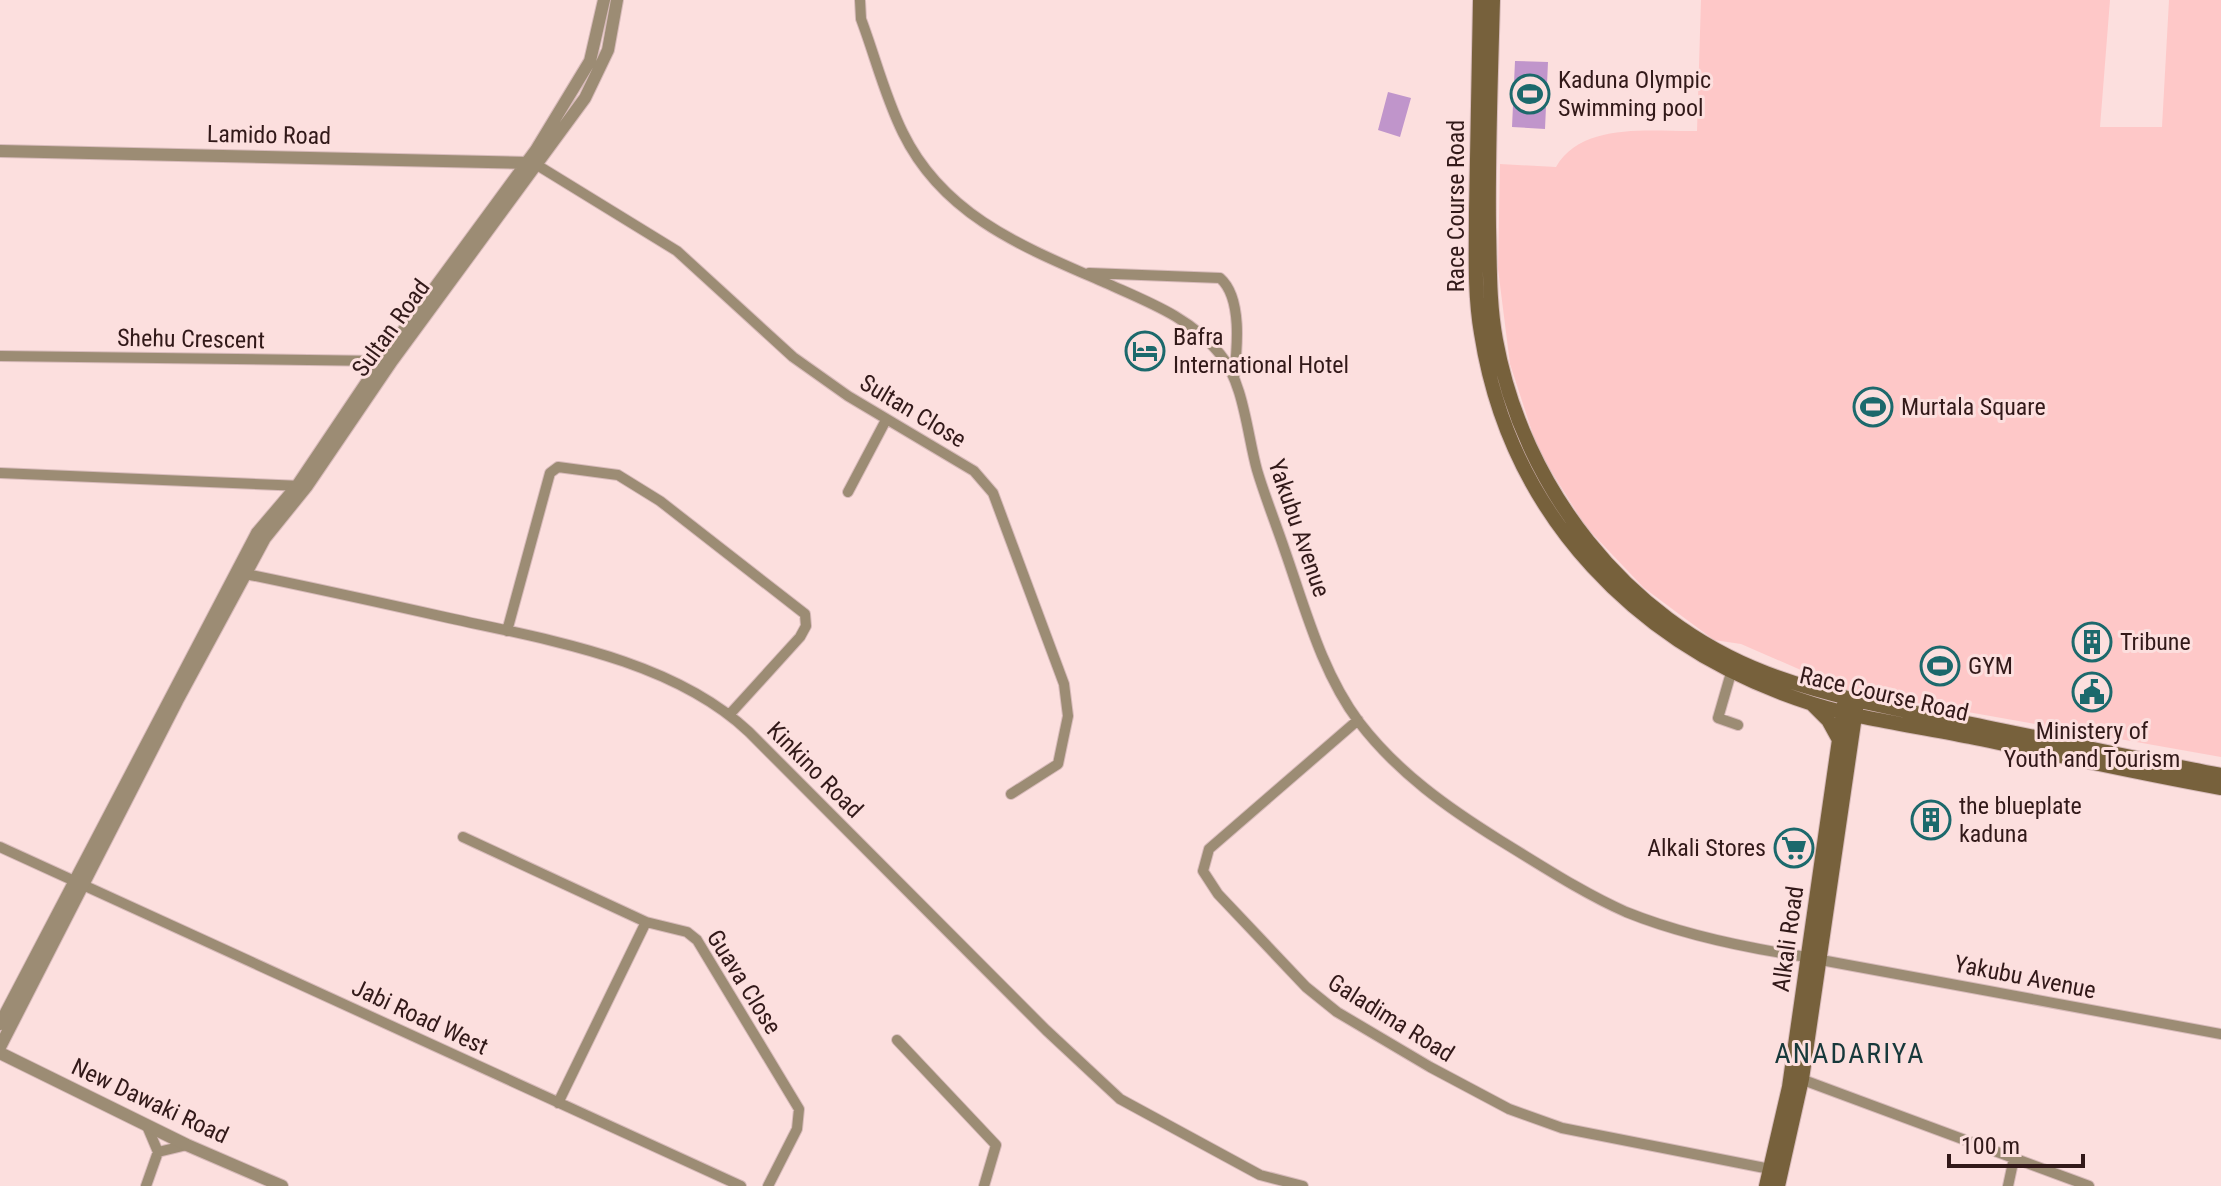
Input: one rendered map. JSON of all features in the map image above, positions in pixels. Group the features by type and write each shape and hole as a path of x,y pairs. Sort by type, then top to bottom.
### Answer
{"main road":[{"name":"Race Course Road","path":"1486,1 1476,287 1481,334 1505,422 1544,505 1597,574 1654,625 1731,673 1812,704 1850,706 2221,775"},
{"name":"Race Course Road","path":"1486,1 1490,288 1503,375 1532,453 1580,532 1631,588 1662,614 1738,660 1886,721 2221,788"},
{"path":"1812,704 1844,743 1886,721"},
{"name":"Alkali Road","path":"1778,1186 1850,706"},
{"name":"Alkali Road","path":"1766,1186 1796,1077"}],"street":[{"name":"Sultan Road","path":"185,676 265,538 532,164 590,61 604,0"},
{"name":"Sultan Road","path":"185,676 257,533 302,486 381,361 585,98 602,65 617,0"},
{"name":"Yakubu Avenue","path":"858,1 902,133 926,169 974,217 1033,254 1171,312 1201,332 1223,358 1234,380 1258,473 1309,620 1331,672 1358,720 1403,772 1447,807 1580,888 1626,912 1681,930 1763,951 2221,1034"},
{"name":"Lamido Road","path":"0,151 532,164"},
{"name":"Sultan Close","path":"532,164 677,251 793,357 886,420 974,471 993,493 1064,684 1068,716 1060,761 1011,794"},
{"path":"1082,273 1220,278 1227,284 1233,301 1236,348 1234,380"},
{"name":"Shehu Crescent","path":"0,356 381,361"},
{"path":"848,492 886,420"},
{"path":"507,631 550,473 558,467 618,475 660,501 805,614 806,626 800,637 730,714"},
{"path":"0,473 302,486"},
{"name":"Kinkino Road","path":"246,574 561,644 670,679 730,714 1046,1030 1120,1099 1260,1175 1303,1186"},
{"path":"1731,673 1718,718 1738,725"},
{"path":"0,1024 185,676"},
{"name":"Galadima Road","path":"1358,720 1209,849 1203,871 1218,894 1306,987 1337,1012 1509,1109 1562,1128 1770,1169"},
{"path":"463,837 646,922 558,1103"},
{"name":"Jabi Road West","path":"0,847 741,1186"},
{"path":"0,1047 78,882"},
{"name":"Guava Close","path":"646,922 687,932 697,940 799,1109 797,1129 768,1186"},
{"path":"897,1040 996,1145 984,1186"},
{"name":"New Dawaki Road","path":"0,1053 187,1145 282,1186"},
{"path":"1796,1077 2089,1186"},
{"path":"146,1186 158,1152 147,1126"},
{"path":"158,1152 187,1145"},
{"path":"2008,1186 2014,1158"},
{"name":"Kinkino Road","path":"1260,1175 1270,1186"}],"shaded area":[{"name":"Murtala Square","path":"1701,0 2110,0 2100,127 2162,127 2169,0 2221,0 2221,757 1849,691 1741,644 1714,640 1644,588 1586,527 1538,450 1510,364 1498,269 1500,164 1556,167 1568,152 1600,136 1620,132 1697,131"},
{"name":"Kaduna Olympic Swimming pool","path":"1515,61 1548,62 1545,129 1512,127"},
{"path":"1388,92 1411,98 1400,137 1378,130"}],"place":[{"name":"Kaduna Olympic Swimming pool","path":"1530,94"},
{"name":"Bafra International Hotel","path":"1145,351"},
{"name":"Murtala Square","path":"1873,407"},
{"name":"Tribune","path":"2092,642"},
{"name":"GYM","path":"1940,666"},
{"name":"Ministery of Youth and Tourism","path":"2092,692"},
{"name":"the blueplate kaduna","path":"1931,820"},
{"name":"Alkali Stores","path":"1794,848"}],"district":[{"name":"ANADARIYA","path":"1850,1053"}]}
